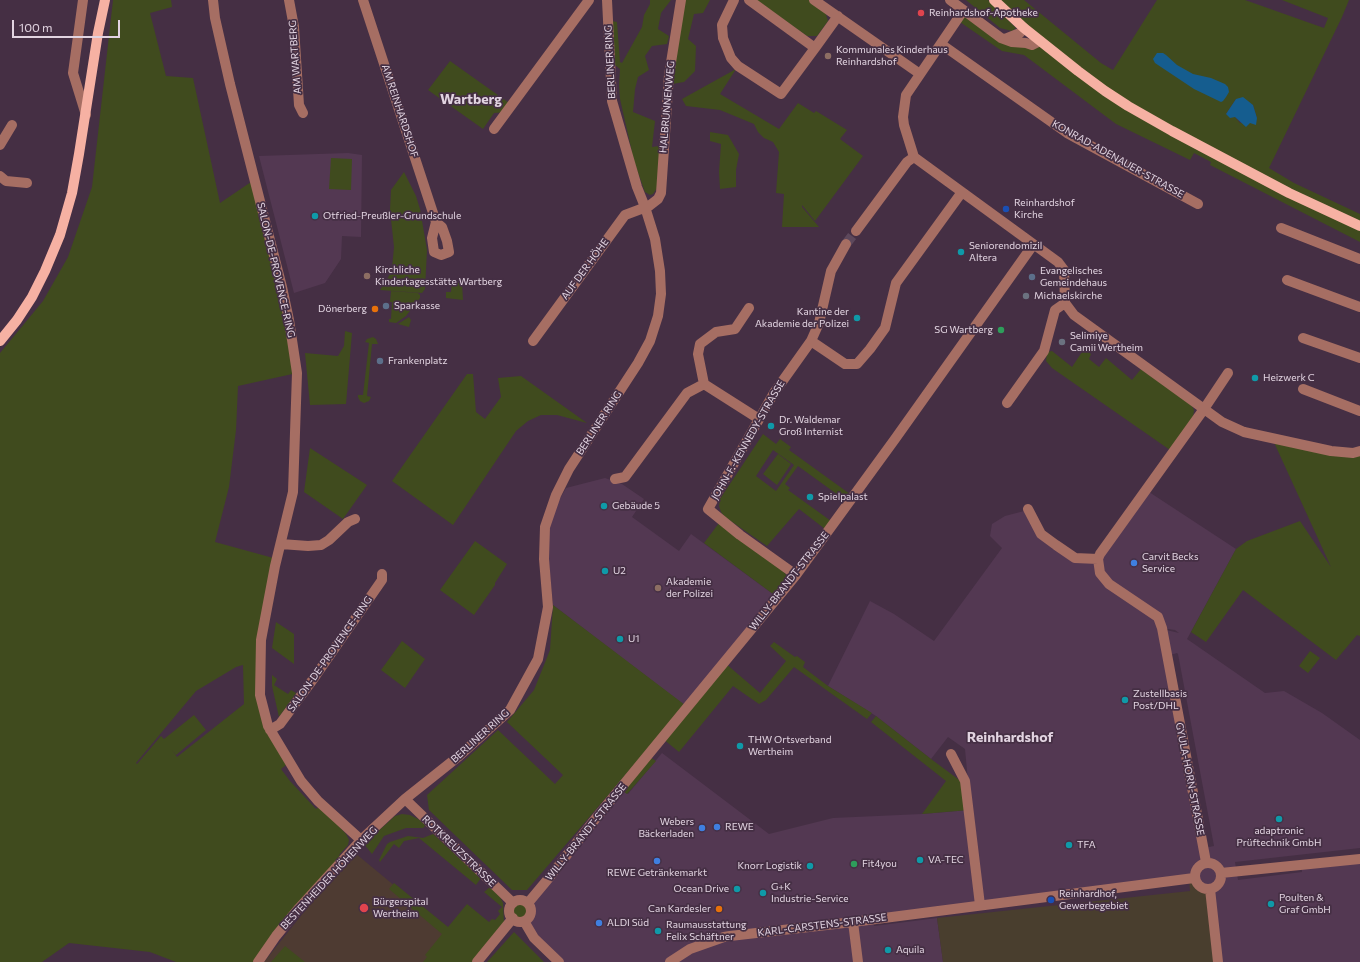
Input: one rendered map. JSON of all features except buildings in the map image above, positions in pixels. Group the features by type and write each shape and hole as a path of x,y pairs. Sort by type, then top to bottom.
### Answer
{"main road":[{"path":"0,340 17,320 32,296 46,271 60,235 72,193 105,0"},
{"path":"994,0 1040,41 1105,91 1128,106 1190,141 1289,193 1360,226"}],"street":[{"path":"83,0 73,73 86,115"},
{"name":"SALON-DE-PROVENCE-RING","path":"213,0 215,18 230,84 282,287 289,320 297,374 293,492 275,566 261,640 260,695 270,730 301,781 318,801 362,840"},
{"name":"AM WARTBERG","path":"289,0 294,27 299,105 303,113"},
{"name":"AM REINHARDSHOF","path":"363,0 436,222"},
{"path":"494,129 589,0"},
{"name":"BERLINER RING","path":"405,800 459,756 510,710 538,659 548,607 544,559 545,527 556,494 569,469 638,364 650,341 658,316 661,294 658,255 655,239 637,187 612,101 607,0"},
{"name":"HALBRUNNENWEG","path":"645,207 658,199 661,193 669,75 681,0"},
{"path":"734,0 722,25 723,38 732,58 738,66 781,94 838,16"},
{"path":"749,0 815,48"},
{"path":"814,0 920,74"},
{"path":"950,0 996,35 1012,42 1032,45 1040,41"},
{"path":"963,11 906,95 904,125 914,157 1058,262 1064,270 1065,303 1074,315 1222,422 1244,432 1331,451 1353,454 1360,451"},
{"path":"1005,38 1020,33 1024,28"},
{"name":"KONRAD-ADENAUER-STRASSE","path":"941,44 1066,132 1198,204"},
{"path":"0,145 12,125"},
{"path":"856,231 907,162 914,157"},
{"path":"3,178 27,183"},
{"path":"811,341 845,364 857,364 886,328 896,283 962,192"},
{"name":"AUF DER HÖHE","path":"533,341 625,215 645,207"},
{"path":"1280,228 1360,259"},
{"name":"JOHN-F.-KENNEDY-STRASSE","path":"796,575 736,532 708,509 774,393 811,341 819,323 831,271 846,244"},
{"name":"WILLY-BRANDT-STRASSE","path":"528,903 796,575 895,440 1033,245"},
{"path":"1287,280 1360,307"},
{"path":"1007,404 1044,351 1055,310 1065,303"},
{"path":"749,308 735,329 716,332 700,344 698,354 704,384 759,419"},
{"path":"1302,338 1360,358"},
{"path":"1028,509 1041,534 1074,558 1098,559 1100,554 1228,373"},
{"path":"615,479 625,477 687,392 704,384"},
{"path":"1302,389 1360,411"},
{"path":"281,544 308,546 321,544 329,540 348,522 355,520"},
{"name":"GYULA-HORN-STRASSE","path":"1098,559 1100,573 1109,584 1158,617 1162,628 1206,862"},
{"name":"SALON-DE-PROVENCE-RING","path":"270,730 280,724 309,684 382,580 382,574"},
{"path":"951,754 965,781 980,905"},
{"name":"BESTENHEIDER HÖHENWEG","path":"258,962 276,936 299,908 362,840 405,800"},
{"name":"ROTKREUZSTRASSE","path":"405,800 513,903"},
{"path":"1221,873 1360,859"},
{"path":"1206,862 1217,866 1221,873 1219,883 1210,889 1199,887 1194,878 1194,873 1198,866 1206,862"},
{"name":"KARL-CARSTENS-STRASSE","path":"670,962 690,949 724,937 1194,878"},
{"path":"1210,889 1218,962"},
{"path":"521,900 528,903 531,908 531,914 528,919 524,921 517,921 512,918 510,915 510,909 513,903 521,900"},
{"path":"477,962 512,918"},
{"path":"524,921 534,938 559,962"},
{"path":"853,922 858,962"}],"shaded area":[{"path":"348,153 362,155 361,237 342,236 341,259 325,283 294,293 259,156"},
{"name":"Akademie der Polizei","path":"605,478 622,484 644,499 632,517 679,551 691,534 777,597 688,708 553,605 547,543 551,514 566,488"},
{"path":"1146,490 1236,549 1187,639 1265,693 1284,691 1322,713 1360,740 1360,848 1235,862 1238,880 1302,872 1302,865 1360,859 1360,962 1218,962 1210,889 1199,887 1194,878 872,919 874,926 937,918 943,962 559,962 534,938 524,921 528,919 531,914 531,908 528,903 620,789 628,794 662,753 769,834 833,818 922,814 969,810 965,781 968,781 965,749 948,737 931,759 876,716 828,686 870,601 894,614 934,641 1002,548 990,536 992,524 1005,516 1028,510 1040,535 1072,557 1086,560 1098,560 1100,574 1109,585 1158,617 1110,584 1101,573 1099,566 1100,554","holes":["1158,617 1162,628 1175,630 1179,633 1162,629 1166,650","1178,654 1214,846 1204,848 1167,656"]},
{"name":"Bürgerspital Wertheim","path":"355,853 477,954 471,962 264,962 335,873"},
{"path":"1189,879 1195,880 1199,887 1207,889 1218,962 943,962 937,918 1190,891"}],"green space":[{"path":"113,0 171,0 172,7 150,13 166,76 193,78 220,203 251,182 274,268 297,373 238,386 236,430 229,487 215,542 277,559 261,640 260,695 268,732 286,765 281,769 290,781 316,809 320,806 346,834 349,840 348,845 339,855 343,860 258,962 176,962 150,952 69,943 42,962 0,962 0,353 43,301 68,257 92,187","holes":["243,665 244,704 177,757 172,750 176,755 206,730 194,715 164,739 161,736 137,764 136,763 196,691 236,667"]},
{"path":"650,0 671,0 661,13 658,29 669,36 667,44 652,46 645,56 649,70 638,77 635,89 633,112 655,121 652,147 659,146 657,188 653,194 650,195 645,192 631,153 620,99 620,69 615,65 612,21 617,22 620,62 622,63 642,27 644,15 650,4"},
{"path":"685,0 710,0 703,13 694,14 688,39 696,46 695,71 684,82 672,84"},
{"path":"756,0 810,0 825,11 828,21 817,36 807,36"},
{"path":"966,0 988,0 1016,28 1012,31 1000,28"},
{"path":"994,0 1024,0 1101,63 1113,70 1157,0 1245,0 1324,28 1328,18 1282,0 1349,0 1269,168 1294,183 1360,214 1360,242 1210,165 1211,162 1194,153 1190,160 1116,124 1024,55 1002,51 957,20 963,11 996,35 1040,41","holes":["1236,99 1253,105 1257,118 1250,123 1240,123 1235,117 1226,114"]},
{"path":"450,61 512,105 507,112 494,113 483,129 428,90"},
{"path":"736,69 720,94 779,129 798,103 814,113 816,111 847,130 840,139 863,156 815,221 802,205 802,207 819,227 782,227 784,194 776,193 779,152 773,142 764,138 758,132 754,124 720,110 686,106 682,99"},
{"path":"710,132 728,135 739,154 736,170 736,187 720,189 719,172 721,144 710,141"},
{"path":"331,158 352,159 351,190 329,189"},
{"path":"404,172 416,196 420,209 427,250 425,289 422,293 380,290 392,271 394,247 390,210 391,190"},
{"path":"452,282 462,283 463,300 446,298 446,292 451,292"},
{"path":"391,291 418,293 420,295 420,298 406,316 396,323 389,322 389,319 391,319"},
{"path":"409,317 411,320 409,327 398,324"},
{"path":"345,331 352,333 346,404 310,405 305,353 338,356 344,346"},
{"path":"373,337 376,339 378,344 372,344 367,396 371,397 369,401 364,403 360,401 358,395 363,395 369,343 365,342 367,339"},
{"path":"1084,349 1091,354 1089,359 1099,367 1106,358 1132,380 1141,369 1191,404 1194,410 1193,417 1170,450 1052,368 1046,361 1047,352 1052,351 1072,367"},
{"path":"467,374 473,374 476,412 485,419 501,397 498,378 521,376 587,423 557,415 541,415 528,421 516,431 453,525 392,481"},
{"path":"763,434 776,444 780,439 791,447 789,450 850,494 845,500 798,466 785,484 790,488 788,490 831,521 825,529 799,509 767,546 725,517 719,506 720,499","holes":["773,450 794,465 776,491 756,476"]},
{"path":"1272,438 1360,451 1360,636 1357,635 1336,660 1243,590 1206,642 1191,632 1236,549 1247,541 1300,521 1331,567"},
{"path":"310,448 367,485 343,519 304,492"},
{"path":"778,454 791,464 777,485 763,474"},
{"path":"719,523 783,570 786,575 786,579 773,594 704,543"},
{"path":"475,541 507,564 495,585 474,615 440,590"},
{"path":"553,605 685,705 527,890 512,890 429,810 427,795 498,730 555,784 563,775 507,722 534,690 550,650"},
{"path":"276,622 294,634 294,664 272,648"},
{"path":"402,641 425,659 405,688 381,670"},
{"path":"774,642 795,657 797,656 805,662 803,667 828,686 872,713 867,719 794,667 766,700 759,704 733,686 679,752 662,738 725,663 760,693 786,661 770,646"},
{"path":"1310,651 1320,658 1308,673 1299,666"},
{"path":"272,675 277,679 274,685 288,694 291,690 296,693 279,717 272,686"},
{"path":"876,716 962,782 969,810 922,814 946,781 871,722"},
{"path":"648,756 656,761 627,794 620,789"},
{"path":"402,814 410,815 426,825 423,828 406,828 384,836 372,854 364,844 395,816"},
{"path":"433,834 481,878 476,885 419,838 404,841 399,848 394,844 380,862 379,860 387,844 390,842 408,836 423,838"},
{"path":"394,883 448,927 467,904 489,922 492,919 495,920 500,914 498,911 502,907 484,892 490,887 500,897 503,903 504,923 472,962 423,962 427,957 425,955 442,934 389,889"},
{"path":"520,904 525,906 527,911 525,916 520,918 515,916 513,911 515,906"},
{"path":"514,932 544,962 487,962"},
{"path":"285,946 305,962 271,962"}],"water":[{"path":"1157,53 1163,53 1177,65 1193,74 1211,78 1225,84 1228,87 1229,92 1221,102 1194,89 1155,63 1153,59"},
{"path":"1243,97 1253,105 1257,118 1256,125 1250,123 1246,127 1235,117 1230,118 1226,114 1236,99"}],"tunnel":[{"path":"846,244 856,231"}],"place":[{"name":"Reinhardshof-Apotheke","path":"921,13"},
{"name":"Kommunales Kinderhaus Reinhardshof","path":"828,56"},
{"name":"Reinhardshof Kirche","path":"1006,209"},
{"name":"Otfried-Preußler-Grundschule","path":"315,216"},
{"name":"Seniorendomizil Altera","path":"961,252"},
{"name":"Kirchliche Kindertagesstätte Wartberg","path":"367,276"},
{"name":"Evangelisches Gemeindehaus","path":"1032,277"},
{"name":"Michaelskirche","path":"1026,296"},
{"name":"Sparkasse","path":"386,306"},
{"name":"Dönerberg","path":"375,309"},
{"name":"Kantine der Akademie der Polizei","path":"857,318"},
{"name":"SG Wartberg","path":"1001,330"},
{"name":"Selimiye Camii Wertheim","path":"1062,342"},
{"name":"Frankenplatz","path":"380,361"},
{"name":"Heizwerk C","path":"1255,378"},
{"name":"Dr. Waldemar Groß Internist","path":"771,426"},
{"name":"Spielpalast","path":"810,497"},
{"name":"Gebäude 5","path":"604,506"},
{"name":"Carvit Becks Service","path":"1134,563"},
{"name":"U2","path":"605,571"},
{"name":"Akademie der Polizei","path":"658,588"},
{"name":"U1","path":"620,639"},
{"name":"Zustellbasis Post/DHL","path":"1125,700"},
{"name":"THW Ortsverband Wertheim","path":"740,746"},
{"name":"adaptronic Prüftechnik GmbH","path":"1279,819"},
{"name":"REWE","path":"717,827"},
{"name":"Webers Bäckerladen","path":"702,828"},
{"name":"TFA","path":"1069,845"},
{"name":"VA-TEC","path":"920,860"},
{"name":"REWE Getränkemarkt","path":"657,861"},
{"name":"Fit4you","path":"854,864"},
{"name":"Knorr Logistik","path":"810,866"},
{"name":"Ocean Drive","path":"737,889"},
{"name":"G+K Industrie-Service","path":"763,893"},
{"name":"Reinhardhof, Gewerbegebiet","path":"1051,900"},
{"name":"Poulten & Graf GmbH","path":"1271,904"},
{"name":"Bürgerspital Wertheim","path":"364,908"},
{"name":"Can Kardesler","path":"719,909"},
{"name":"ALDI Süd","path":"599,923"},
{"name":"Raumausstattung Felix Schäftner","path":"658,931"},
{"name":"Aquila","path":"888,950"}],"district":[{"name":"Wartberg","path":"471,99"},
{"name":"Reinhardshof","path":"1010,737"}]}
